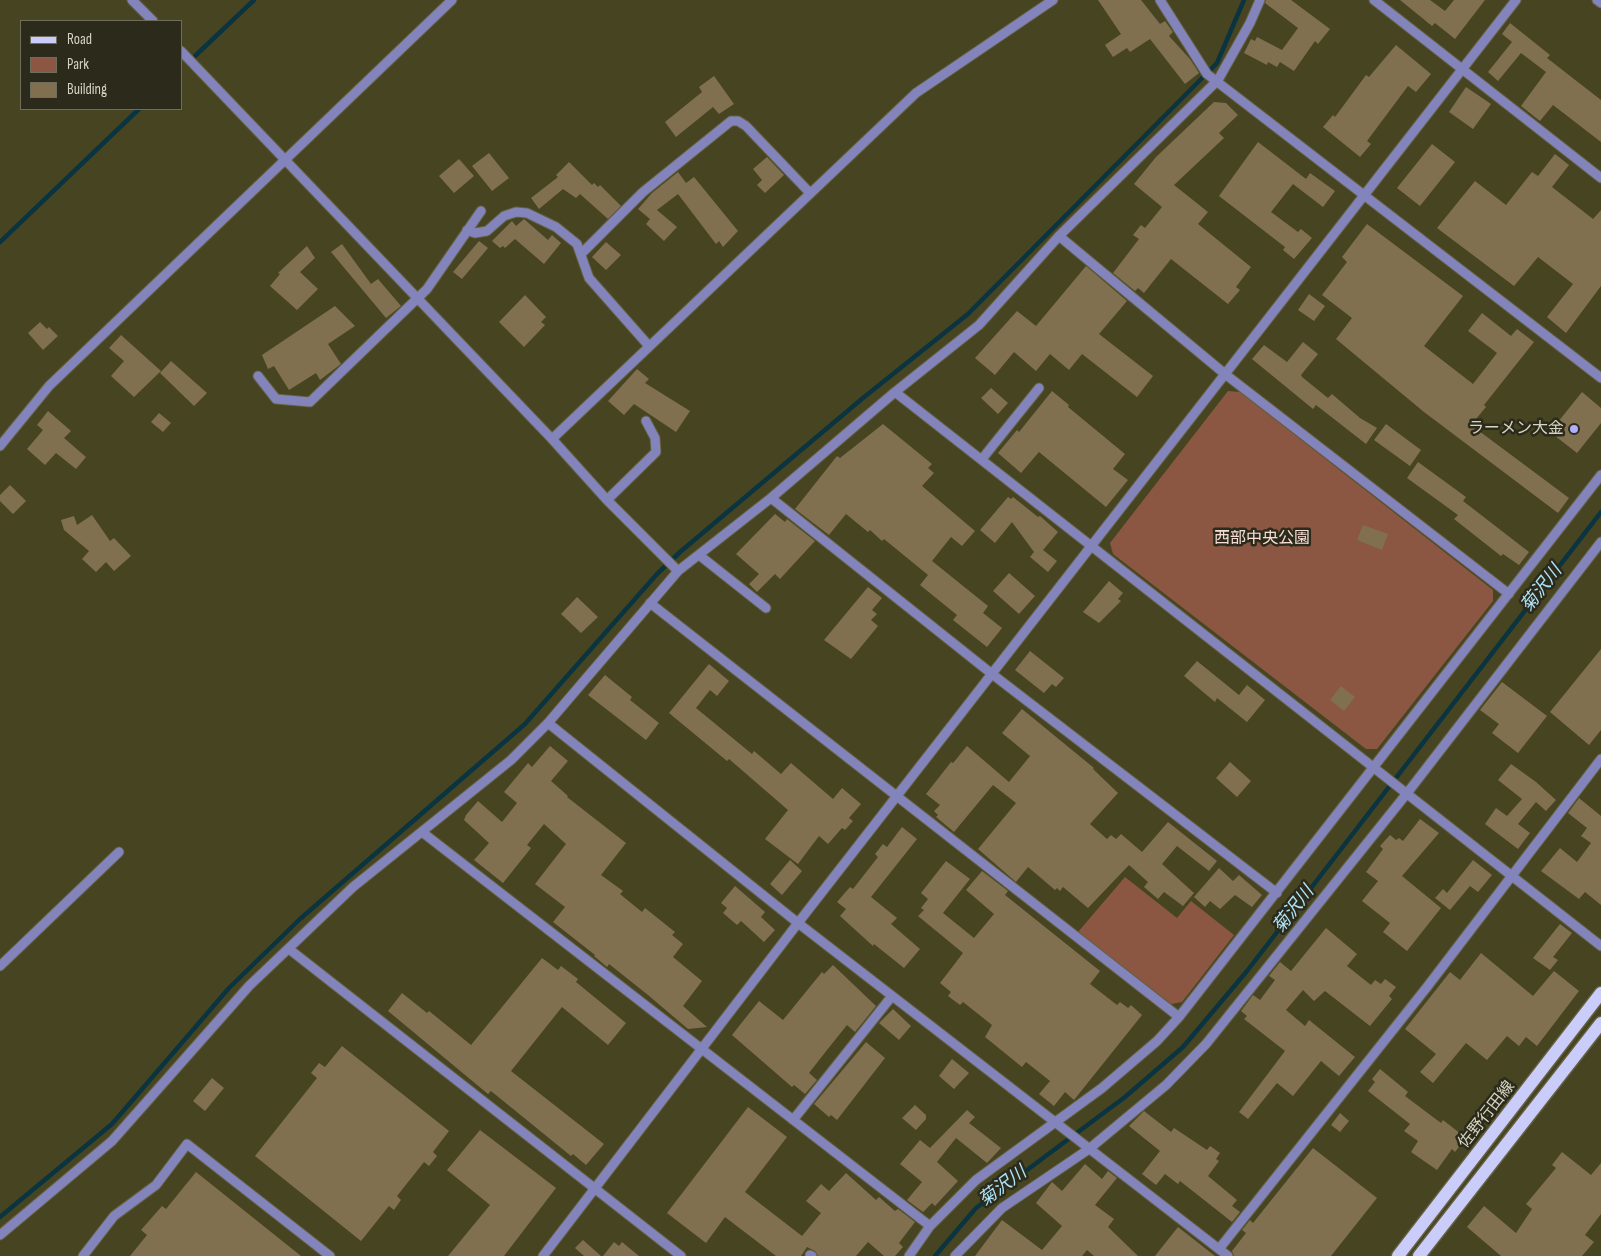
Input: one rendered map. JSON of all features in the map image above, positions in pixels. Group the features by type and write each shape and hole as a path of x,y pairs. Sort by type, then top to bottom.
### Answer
{"main road":[{"name":"佐野行田線","path":"1398,1256 1601,993"},
{"name":"佐野行田線","path":"1419,1256 1601,1023"}],"street":[{"path":"132,0 152,20"},
{"path":"0,446 48,386 452,0"},
{"path":"552,439 916,93 1053,0"},
{"path":"1160,0 1207,74 1218,80 1364,196 1601,378"},
{"path":"0,1235 112,1141 249,986 353,887 510,760 548,723 678,571 771,498 895,392 979,325 1059,236 1218,80 1250,23 1260,0"},
{"path":"1374,0 1601,178"},
{"path":"543,1256 596,1190 895,797 1226,374 1515,0"},
{"path":"1597,0 1601,3"},
{"path":"182,52 552,439 607,500 678,571"},
{"path":"581,254 643,192 731,121 738,121 746,126 810,193"},
{"path":"258,376 276,399 310,402 417,297 428,289 480,211"},
{"path":"467,230 475,233 487,231 504,216 516,212 527,213 556,227 577,244 589,278 649,346"},
{"path":"1059,236 1226,374 1509,594"},
{"path":"982,459 1039,388"},
{"path":"895,392 982,459 1090,547 1408,792 1601,946"},
{"path":"607,500 656,452 656,438 646,421"},
{"path":"909,1256 930,1226 976,1180 1109,1082 1157,1041 1179,1017 1601,475"},
{"path":"771,498 992,674 1277,893"},
{"path":"955,1256 1002,1208 1166,1086 1206,1044 1408,792 1601,542"},
{"path":"699,555 766,608"},
{"path":"650,603 895,797 1179,1017"},
{"path":"548,723 798,923 1228,1256"},
{"path":"1219,1249 1427,987 1601,759"},
{"path":"422,832 703,1048 792,1120 930,1226"},
{"path":"0,966 119,852"},
{"path":"289,949 681,1256"},
{"path":"792,1120 892,996"},
{"path":"83,1256 114,1216 156,1185 187,1144 330,1256"}],"green space":[{"name":"西部中央公園","path":"1228,391 1240,392 1493,590 1493,601 1377,749 1366,749 1113,554 1110,543"},
{"path":"1125,877 1177,918 1191,901 1234,935 1182,1002 1171,1004 1078,932"}],"building":[{"path":"1098,0 1141,0 1160,24 1165,21 1173,32 1169,36 1190,59 1199,73 1185,84 1150,39 1130,52 1127,48 1113,57 1105,45 1121,34"},
{"path":"1266,0 1291,0 1330,29 1318,44 1315,41 1294,71 1280,62 1277,67 1268,62 1267,65 1244,53 1251,39 1255,41 1257,37 1282,50 1298,28 1265,3"},
{"path":"1400,0 1430,0 1445,11 1454,0 1485,0 1455,39 1435,23 1432,26"},
{"path":"1510,23 1550,55 1547,58 1601,100 1601,142 1553,105 1540,121 1521,106 1546,72 1521,53 1498,81 1488,72 1512,42 1502,34"},
{"path":"1396,45 1431,74 1416,92 1408,86 1367,141 1371,144 1360,157 1323,127 1333,115 1335,117 1366,75 1369,77"},
{"path":"714,76 734,104 719,114 713,107 676,137 665,122 702,92 699,87"},
{"path":"1466,87 1491,104 1473,129 1449,112"},
{"path":"1214,102 1226,103 1238,115 1219,133 1224,138 1174,185 1208,212 1198,224 1251,267 1236,287 1240,290 1228,304 1171,259 1144,293 1138,288 1135,291 1113,273 1139,239 1133,235 1141,225 1145,228 1162,207 1134,184 1156,157"},
{"path":"1258,142 1306,179 1310,173 1335,191 1323,207 1293,184 1271,212 1298,232 1301,229 1312,238 1294,259 1283,250 1285,247 1219,196"},
{"path":"1432,144 1455,162 1420,206 1397,188"},
{"path":"489,153 509,178 492,191 472,166"},
{"path":"1555,154 1569,165 1552,187 1593,219 1601,210 1601,286 1566,333 1547,317 1573,284 1538,257 1514,286 1437,228 1475,181 1506,205 1532,172 1538,176"},
{"path":"767,157 784,175 765,193 757,185 762,180 753,169"},
{"path":"459,159 474,176 454,193 439,176"},
{"path":"569,162 592,185 594,183 598,187 600,185 621,206 608,219 580,194 576,198 563,189 539,209 531,198 558,177 556,175"},
{"path":"678,172 686,183 694,177 738,231 723,247 719,241 716,244 678,194 657,210 677,227 664,241 646,224 650,219 638,209 652,193"},
{"path":"524,219 548,240 552,235 561,243 544,264 515,239 505,248 503,246 500,248 492,241 512,221 516,226"},
{"path":"1367,224 1463,296 1424,346 1473,384 1497,353 1468,331 1482,313 1511,336 1517,329 1534,342 1484,405 1486,407 1471,425 1569,498 1558,513 1424,412 1336,339 1352,318 1322,295 1347,262 1342,257"},
{"path":"479,241 488,248 462,279 453,272"},
{"path":"606,242 621,255 606,270 592,257"},
{"path":"342,244 371,284 378,279 401,306 386,318 331,252"},
{"path":"307,246 315,258 300,272 318,289 297,310 270,286 280,274 278,273"},
{"path":"1086,266 1127,301 1099,334 1153,376 1137,397 1082,354 1069,370 1050,354 1036,371 1014,352 995,375 975,358 1017,311 1036,326"},
{"path":"1309,294 1325,306 1314,321 1298,310"},
{"path":"525,295 546,317 541,322 545,325 524,347 499,322"},
{"path":"335,306 355,326 328,344 341,364 320,380 316,373 289,390 274,366 268,369 262,355"},
{"path":"40,322 47,329 49,327 58,336 43,350 28,333"},
{"path":"121,335 161,371 134,397 111,376 124,361 109,348"},
{"path":"1303,342 1318,354 1301,375 1302,377 1328,398 1332,394 1360,418 1377,428 1366,444 1316,405 1313,409 1252,359 1264,345 1287,362"},
{"path":"171,361 207,393 194,406 160,373"},
{"path":"637,369 649,379 645,383 690,411 676,432 634,404 624,415 608,401"},
{"path":"991,388 1008,403 998,414 981,398"},
{"path":"1052,391 1069,405 1068,407 1125,454 1113,469 1128,480 1106,507 1039,452 1021,473 998,453 1017,430 1019,432"},
{"path":"1582,392 1601,408 1601,423 1577,453 1550,432"},
{"path":"48,411 71,431 64,438 86,457 76,469 56,453 45,465 27,449 43,430 37,425"},
{"path":"159,413 171,423 163,432 151,422"},
{"path":"883,424 932,464 928,468 934,473 922,486 975,531 962,546 951,537 932,561 988,606 983,613 1002,628 987,647 953,620 957,615 920,585 928,575 884,539 882,541 870,530 868,532 846,514 829,535 795,509 837,456 840,458"},
{"path":"1386,424 1421,450 1410,466 1374,440"},
{"path":"1418,462 1466,497 1463,501 1529,552 1519,565 1503,554 1501,556 1454,519 1458,515 1407,478"},
{"path":"10,485 26,501 13,514 0,501 0,495"},
{"path":"1008,497 1011,499 1013,497 1038,517 1040,516 1058,532 1043,550 1057,561 1048,572 1030,557 1034,552 1012,522 995,543 980,530"},
{"path":"775,514 785,522 787,519 815,541 780,579 775,574 757,592 749,584 759,574 736,554"},
{"path":"92,515 110,541 114,538 131,556 114,571 106,562 96,572 82,559 89,551 64,530 61,520 74,516 77,525"},
{"path":"1363,525 1388,534 1382,550 1357,540"},
{"path":"1009,573 1035,596 1019,614 993,591"},
{"path":"1109,581 1123,593 1118,599 1121,601 1099,623 1083,612"},
{"path":"868,587 882,598 872,610 877,614 871,620 878,626 851,659 824,640"},
{"path":"577,597 598,617 581,633 561,614"},
{"path":"1601,649 1601,730 1589,745 1550,712"},
{"path":"1030,651 1064,678 1056,687 1052,684 1044,693 1015,670"},
{"path":"1197,661 1239,695 1247,685 1265,700 1247,722 1217,698 1215,702 1184,676"},
{"path":"709,664 729,681 717,696 710,690 696,708 752,754 754,751 781,774 791,763 833,799 842,788 861,804 849,818 853,821 845,830 842,828 828,844 819,836 798,864 765,839 788,810 729,759 727,761 669,713"},
{"path":"605,675 632,697 630,700 659,723 646,740 588,695"},
{"path":"1502,682 1547,716 1518,753 1492,733 1499,724 1480,710"},
{"path":"1341,686 1355,697 1344,711 1330,700"},
{"path":"1022,709 1094,768 1118,793 1090,824 1107,839 1111,835 1116,839 1121,834 1142,852 1168,822 1217,861 1209,871 1177,846 1162,864 1194,893 1183,906 1164,892 1158,899 1144,887 1148,882 1129,865 1088,908 1063,887 1060,891 1057,888 1055,890 1028,867 1016,882 978,849 1016,803 993,785 954,832 936,817 938,815 934,811 940,805 926,794 951,762 953,763 967,746 1009,782 1030,756 1002,733"},
{"path":"550,746 568,761 551,781 567,797 626,843 601,875 623,891 620,894 642,912 645,908 675,932 672,935 683,944 673,957 702,981 683,1006 707,1027 688,1029 609,964 607,967 595,955 553,922 565,907 535,884 566,844 544,824 527,845 531,848 503,883 474,860 489,843 464,820 466,815 478,801 502,822 517,803 504,792 528,763 532,767"},
{"path":"1230,762 1251,781 1237,797 1216,778"},
{"path":"1511,764 1536,782 1556,800 1546,811 1536,802 1518,824 1530,833 1518,849 1485,824 1496,808 1507,816 1522,799 1498,780"},
{"path":"1579,798 1601,816 1601,905 1585,892 1579,899 1541,871 1560,848 1577,862 1591,843 1581,836 1587,828 1568,813"},
{"path":"1420,819 1439,833 1402,876 1441,908 1407,951 1383,932 1390,923 1362,901 1378,881 1366,872 1383,849 1380,846 1390,835 1396,840 1399,838 1403,841"},
{"path":"902,827 917,839 871,897 897,918 891,924 920,949 904,968 874,944 873,946 840,916 846,909 837,902 850,887 853,889 878,857 875,854 883,844 887,847"},
{"path":"790,860 802,871 782,895 770,884"},
{"path":"1473,860 1492,875 1478,892 1470,886 1450,910 1435,898 1443,889 1447,893"},
{"path":"946,861 970,879 943,913 974,938 994,914 966,890 982,871 1008,891 1005,895 1100,971 1090,984 1117,1005 1120,1002 1128,1008 1131,1005 1142,1015 1074,1100 1065,1092 1054,1106 1039,1094 1050,1081 1026,1062 1022,1067 985,1037 992,1025 963,1002 960,1005 948,996 951,992 940,983 963,953 918,916 924,910 921,908 928,899 921,893"},
{"path":"1219,868 1233,881 1239,875 1262,895 1252,907 1235,895 1220,909 1210,901 1205,907 1194,897"},
{"path":"735,886 765,912 761,917 775,930 764,942 741,921 737,925 723,913 727,908 721,903"},
{"path":"1560,924 1572,933 1553,957 1558,960 1550,970 1533,958"},
{"path":"1326,928 1357,954 1347,966 1371,985 1375,980 1381,984 1385,979 1396,987 1389,996 1392,999 1370,1026 1325,991 1314,1001 1303,990 1286,1010 1305,1026 1309,1020 1355,1057 1339,1076 1321,1061 1293,1096 1277,1083 1248,1119 1239,1112 1285,1051 1244,1019 1247,1016 1241,1011 1253,995 1260,1000 1275,980 1269,976 1280,962 1291,971"},
{"path":"1481,953 1533,996 1554,971 1579,991 1537,1046 1526,1037 1519,1046 1507,1036 1487,1060 1466,1043 1433,1083 1420,1072 1436,1054 1405,1029 1450,972 1460,980"},
{"path":"542,958 558,970 561,966 578,979 576,982 626,1023 608,1045 562,1007 511,1071 604,1144 586,1165 573,1154 571,1156 491,1091 488,1094 388,1011 402,993 427,1013 429,1011 471,1045"},
{"path":"833,965 876,1006 855,1032 847,1025 809,1073 817,1080 805,1094 794,1085 792,1087 732,1035 759,1001 783,1020 822,972 824,974"},
{"path":"893,1009 911,1026 899,1040 879,1023"},
{"path":"866,1042 885,1058 837,1120 831,1115 829,1117 814,1104"},
{"path":"342,1046 449,1131 433,1152 437,1156 429,1166 424,1162 397,1196 401,1200 394,1210 389,1206 361,1241 255,1156 317,1078 311,1073 319,1063 325,1067"},
{"path":"952,1059 969,1073 954,1089 939,1076"},
{"path":"1380,1069 1408,1092 1405,1096 1441,1123 1443,1120 1466,1138 1455,1152 1452,1149 1437,1170 1411,1152 1418,1141 1404,1131 1410,1124 1368,1091 1375,1082 1372,1079"},
{"path":"212,1078 224,1088 205,1111 193,1101"},
{"path":"915,1105 926,1115 926,1119 916,1130 902,1118"},
{"path":"748,1107 787,1137 745,1192 802,1236 821,1213 806,1201 821,1184 829,1191 846,1173 876,1200 879,1197 895,1211 898,1209 915,1222 899,1243 903,1247 895,1256 884,1256 868,1242 856,1256 818,1256 815,1251 807,1247 801,1256 776,1256 725,1217 706,1243 667,1213"},
{"path":"967,1110 975,1117 969,1123 1001,1148 987,1163 956,1138 937,1162 958,1181 935,1206 932,1203 923,1212 907,1200 922,1182 900,1164 920,1140 930,1148"},
{"path":"1144,1111 1171,1132 1174,1128 1207,1150 1210,1146 1220,1153 1216,1159 1219,1161 1208,1176 1237,1200 1232,1206 1240,1212 1232,1222 1180,1181 1178,1184 1165,1174 1156,1185 1142,1174 1160,1151 1129,1126"},
{"path":"1340,1113 1349,1121 1340,1132 1331,1125"},
{"path":"480,1130 556,1188 504,1256 448,1256 490,1205 447,1170"},
{"path":"1313,1148 1377,1198 1331,1256 1234,1256 1232,1251 1246,1233 1242,1230 1250,1220 1253,1223"},
{"path":"1562,1152 1591,1175 1601,1163 1601,1214 1585,1235 1594,1242 1582,1256 1501,1256 1467,1227 1484,1206 1516,1233 1532,1209 1526,1204 1556,1168 1552,1165"},
{"path":"1085,1164 1102,1179 1108,1171 1117,1178 1095,1205 1114,1219 1108,1227 1138,1256 1094,1256 1087,1250 1082,1256 975,1256 1002,1220 1042,1250 1062,1226 1036,1203 1052,1182 1062,1191"},
{"path":"196,1172 301,1256 130,1256 147,1235 141,1230 162,1206 166,1209"},
{"path":"1178,1227 1215,1256 1155,1256"},
{"path":"583,1240 601,1256 584,1256 575,1248"},
{"path":"614,1242 619,1246 622,1242 639,1256 603,1256"}],"waterway":[{"path":"195,56 254,0"},
{"path":"0,1217 112,1124 229,988 300,919 525,724 657,574 680,552 863,398 968,314 1217,63 1244,0"},
{"path":"0,242 138,110"},
{"name":"菊沢川","path":"935,1256 976,1208 1125,1097 1183,1047 1247,971 1601,512"}],"place":[{"name":"ラーメン大金","path":"1574,429"}]}
